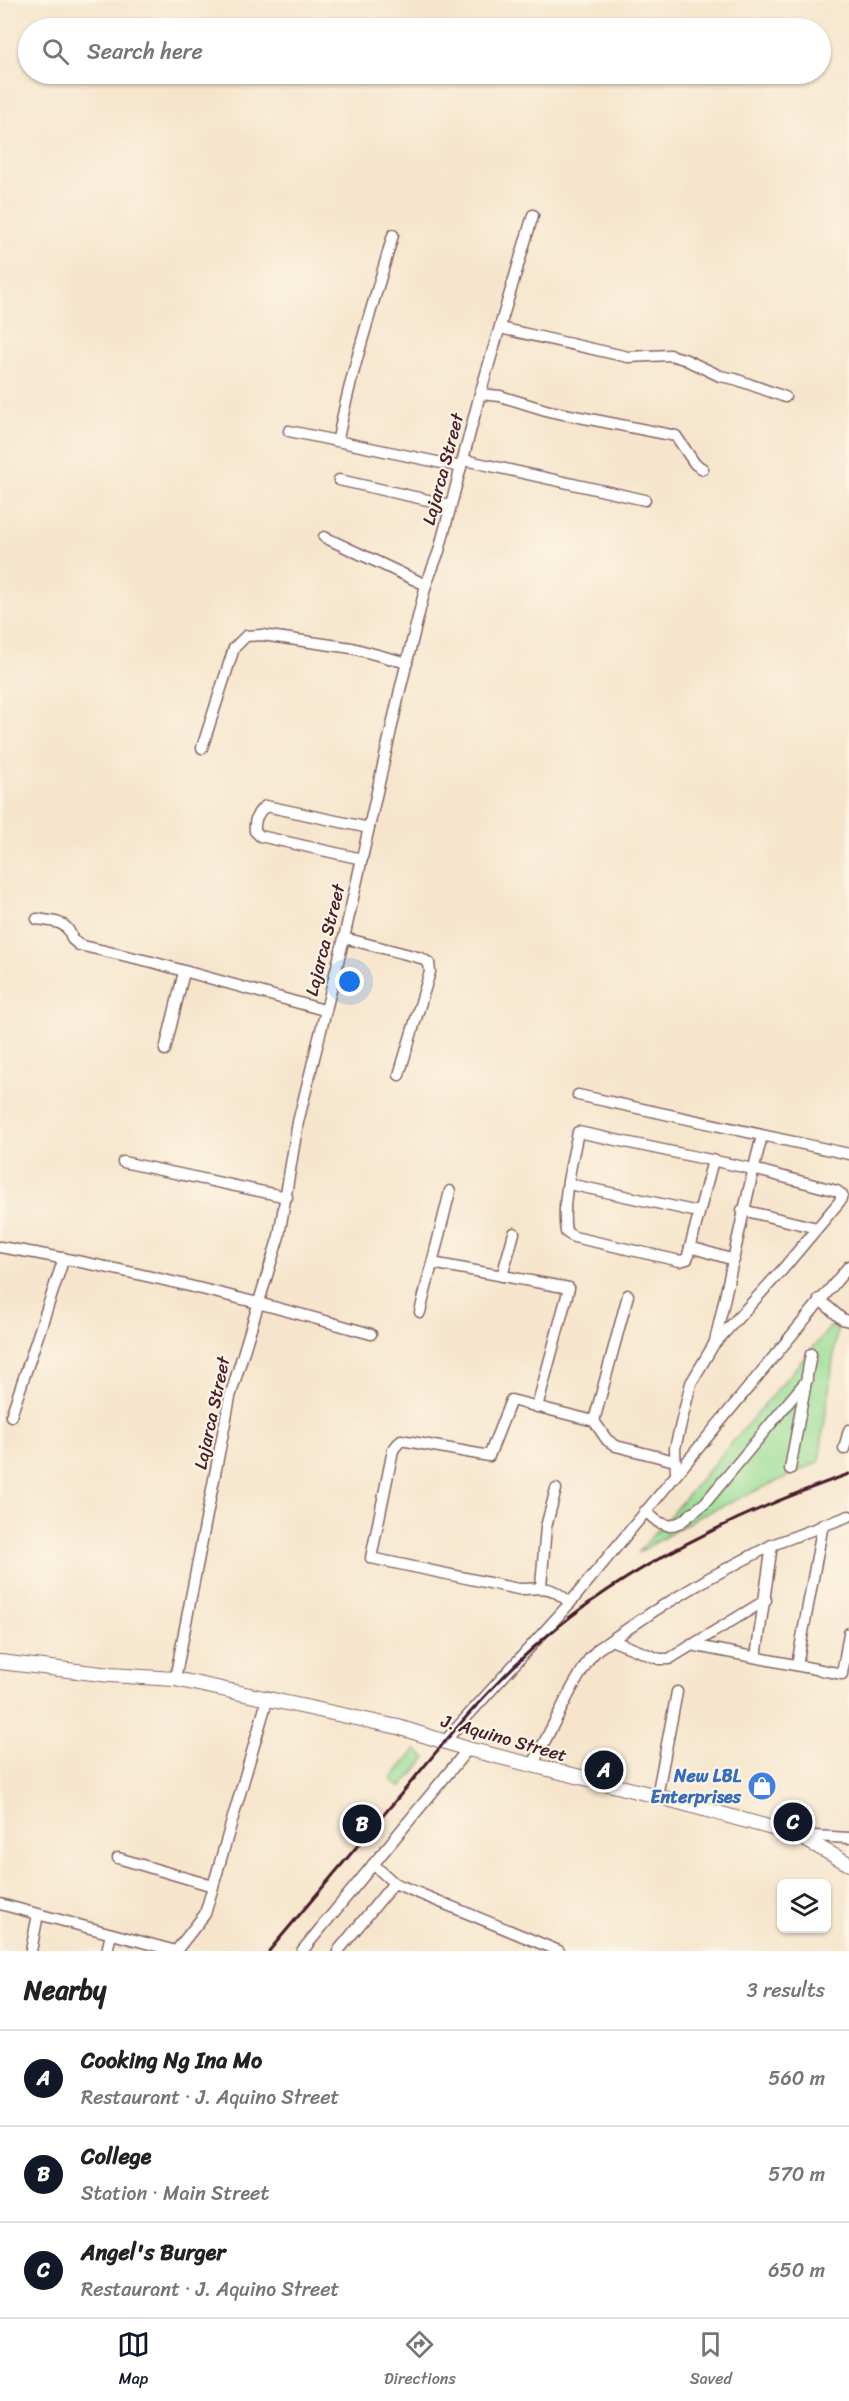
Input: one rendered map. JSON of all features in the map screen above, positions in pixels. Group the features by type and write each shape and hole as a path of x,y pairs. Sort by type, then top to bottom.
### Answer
{"street":[{"name":"Lajarca Street","path":"175,1679 230,1397 279,1236 298,1122 363,859 426,585 439,550 480,394 533,215"},
{"path":"338,440 343,408 359,346 393,235"},
{"path":"500,328 628,357 670,355 720,376 785,397"},
{"path":"480,394 500,396 549,411 676,436 695,464 703,469"},
{"path":"289,431 645,500"},
{"path":"339,480 450,505"},
{"path":"324,537 426,585"},
{"path":"202,748 234,648 246,636 253,634 306,640 352,648 407,663"},
{"path":"363,859 260,836 255,831 254,824 259,810 266,806 369,828"},
{"path":"37,919 59,923 67,927 72,939 79,945 324,1010"},
{"path":"344,938 421,958 429,963 430,972 399,1075"},
{"path":"165,1050 184,972"},
{"path":"578,1095 849,1154"},
{"path":"676,1474 675,1448 691,1383 714,1344 817,1228 840,1201 842,1195 837,1191 753,1169 713,1160 578,1132 568,1184 566,1232 574,1237 680,1261 687,1260 713,1160"},
{"path":"714,1344 734,1260 742,1210 762,1136"},
{"path":"123,1162 286,1197"},
{"path":"568,1184 698,1212"},
{"path":"420,1312 450,1191"},
{"path":"742,1210 817,1228"},
{"path":"502,1276 514,1233"},
{"path":"0,1247 64,1258 259,1301 371,1334"},
{"path":"690,1247 734,1260"},
{"path":"11,1416 64,1258"},
{"path":"432,1263 569,1288 537,1407"},
{"path":"444,1742 570,1603 819,1299 849,1266"},
{"path":"594,1421 628,1295"},
{"path":"819,1299 849,1321"},
{"path":"790,1469 811,1354"},
{"path":"645,1511 658,1522 670,1526 681,1522 705,1503 807,1380"},
{"path":"570,1603 555,1590 541,1586 518,1589 371,1558 393,1450 401,1440 489,1456 511,1400 594,1421 607,1440 616,1446 675,1461"},
{"path":"844,1449 849,1430"},
{"path":"541,1586 546,1527 556,1489"},
{"path":"532,1766 589,1659 611,1640 709,1578 772,1545 849,1516"},
{"path":"797,1665 823,1524"},
{"path":"756,1656 766,1600 772,1545"},
{"path":"611,1640 659,1659 669,1659 766,1600"},
{"path":"691,1645 842,1674 849,1633"},
{"name":"J. Aquino Street","path":"0,1662 110,1675 175,1679 268,1697 398,1727 468,1749 657,1796 797,1835 849,1864"},
{"path":"657,1796 678,1692"},
{"path":"0,1904 176,1951 205,1914 268,1697"},
{"path":"302,1951 468,1749"},
{"path":"797,1835 849,1838"},
{"path":"118,1858 213,1886"},
{"path":"373,1864 394,1883 559,1951"},
{"path":"338,1951 394,1883"},
{"path":"31,1951 38,1914"},
{"path":"107,1951 111,1934"}],"green space":[{"path":"839,1317 819,1462 696,1518 638,1553"},
{"path":"416,1749 426,1758 401,1788 391,1780"}],"railway":[{"path":"269,1951 488,1692 542,1640 611,1588 688,1543 768,1505 849,1474"}],"place":[{"name":"Cooking Ng Ina Mo","path":"604,1770"},
{"name":"New LBL Enterprises","path":"762,1786"},
{"name":"Angel's Burger","path":"793,1822"},
{"name":"College","path":"362,1824"}]}
